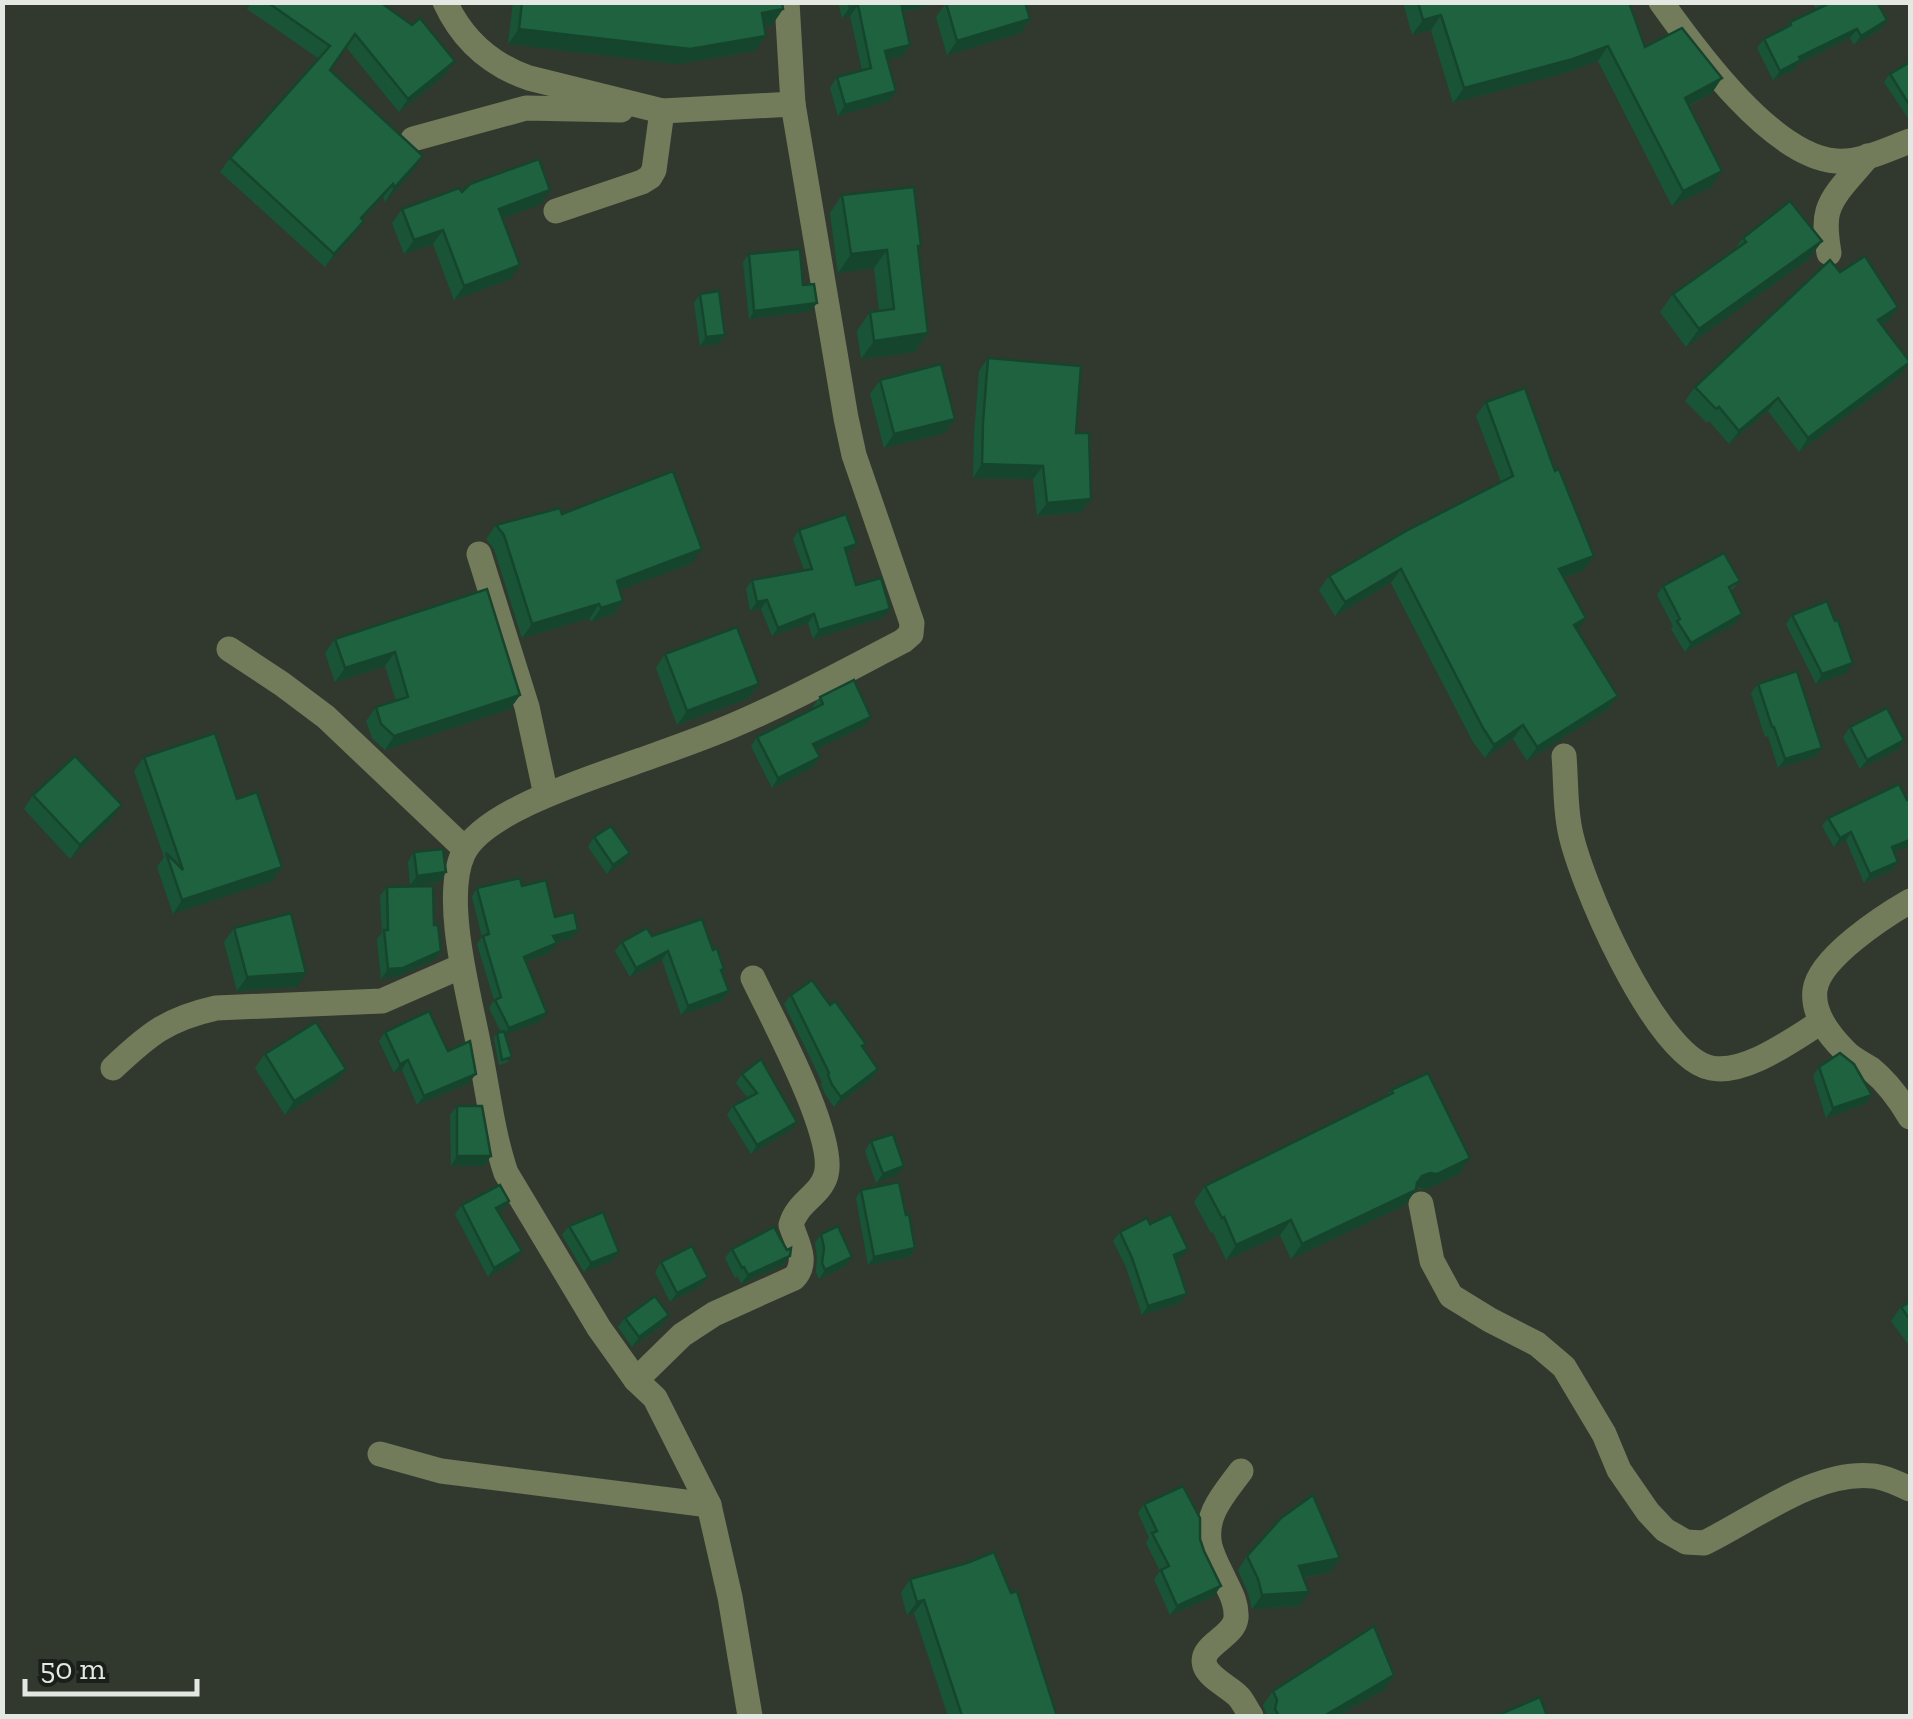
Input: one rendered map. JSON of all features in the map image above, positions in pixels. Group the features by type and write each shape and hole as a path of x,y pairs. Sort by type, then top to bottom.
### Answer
{"street":[{"path":"445,2 477,49 510,71 654,109"},
{"path":"750,1716 730,1596 708,1505 655,1398 636,1380 599,1328 506,1173 496,1144 462,966 456,889 465,849 504,817 593,776 734,725 911,634 912,624 854,455 794,104 787,2"},
{"path":"1661,2 1727,87 1781,137 1812,156 1838,161 1868,156 1910,141"},
{"path":"413,139 526,108 620,110 794,104"},
{"path":"556,211 650,177 654,170 654,109"},
{"path":"1829,253 1828,211 1868,156"},
{"path":"479,554 527,707 546,795"},
{"path":"229,649 326,718 465,849"},
{"path":"1564,756 1569,826 1589,892 1655,1019 1690,1058 1707,1068 1745,1064 1821,1022"},
{"path":"1910,901 1836,955 1815,986 1821,1022 1848,1055 1897,1093 1910,1117"},
{"path":"114,1068 143,1039 191,1014 216,1008 382,1001 462,966"},
{"path":"636,1380 682,1335 714,1314 785,1284 800,1272 803,1262 790,1225 799,1206 825,1179 825,1146 795,1063 753,978"},
{"path":"1421,1204 1432,1261 1451,1296 1537,1344 1564,1367 1604,1434 1619,1470 1648,1512 1686,1542 1704,1543 1815,1483 1876,1476 1910,1488"},
{"path":"380,1454 440,1471 708,1505"},
{"path":"1241,1471 1208,1524 1210,1546 1235,1603 1236,1617 1230,1634 1209,1649 1204,1664 1238,1695 1251,1716"}],"building":[{"path":"267,2 380,2 412,25 420,18 455,61 408,99 355,34 330,70 423,156 361,218 364,221 334,254 230,158 330,46"},
{"path":"522,2 782,2 783,9 762,13 766,36 690,49 519,29"},
{"path":"848,2 905,2 901,3 910,45 885,51 896,91 845,105 837,77 871,68 858,5 850,7"},
{"path":"1025,2 1030,19 957,41 946,3"},
{"path":"1418,2 1629,2 1645,47 1682,28 1722,78 1685,98 1722,171 1683,191 1608,46 1464,88 1441,15 1423,20"},
{"path":"1824,2 1877,2 1887,20 1861,36 1857,29 1799,57 1801,60 1780,71 1764,39 1826,5"},
{"path":"1910,62 1910,106 1890,74"},
{"path":"539,159 550,190 499,209 520,265 464,286 443,230 414,240 402,209 459,188 462,192 470,184"},
{"path":"914,187 928,333 874,341 870,312 894,309 887,250 851,254 842,195"},
{"path":"1790,201 1822,241 1699,329 1673,294 1746,242 1743,238"},
{"path":"800,249 803,285 814,284 817,303 754,311 749,254"},
{"path":"1865,256 1898,307 1878,320 1910,362 1808,438 1778,398 1739,431 1695,387 1830,260 1840,272"},
{"path":"719,291 725,335 706,337 700,294"},
{"path":"988,358 1081,366 1076,433 1089,433 1091,499 1047,503 1043,466 982,464"},
{"path":"941,364 955,419 894,434 880,380"},
{"path":"1525,388 1555,471 1559,469 1594,556 1559,569 1586,618 1574,625 1618,696 1537,747 1523,725 1494,745 1401,569 1345,602 1329,576 1513,476 1486,402"},
{"path":"673,471 702,549 617,581 623,601 532,624 504,535 496,525 560,508 562,514"},
{"path":"846,514 857,544 845,548 856,585 881,578 890,609 819,630 814,614 778,628 767,600 757,602 752,580 812,569 799,530"},
{"path":"1724,553 1740,581 1729,587 1742,614 1691,643 1663,586"},
{"path":"487,589 520,695 394,736 381,724 376,707 408,697 395,652 345,668 335,639"},
{"path":"1827,601 1853,663 1822,674 1792,615"},
{"path":"737,627 759,684 687,711 665,654"},
{"path":"1797,671 1822,748 1785,759 1758,684"},
{"path":"854,680 871,717 813,744 820,757 778,778 757,737 823,704 820,697"},
{"path":"1887,708 1904,740 1867,760 1850,727"},
{"path":"215,733 237,799 257,792 282,867 182,900 166,853 183,870 144,757"},
{"path":"75,756 122,805 80,845 33,795"},
{"path":"1899,784 1907,800 1910,798 1910,840 1892,847 1898,862 1870,874 1851,832 1840,838 1828,818"},
{"path":"611,826 630,853 613,865 594,837"},
{"path":"443,849 446,872 417,876 414,852"},
{"path":"520,878 522,886 546,880 555,917 574,912 578,930 553,936 557,943 524,957 547,1013 509,1028 495,1000 501,997 483,936 489,934 477,888"},
{"path":"433,886 434,925 438,925 441,951 403,968 388,969 384,930 388,930 387,887"},
{"path":"291,913 306,973 247,977 234,928"},
{"path":"702,919 713,950 717,948 729,991 688,1006 668,951 636,968 622,942 647,928 652,936"},
{"path":"812,980 830,1005 835,1001 866,1044 862,1046 878,1069 841,1097 791,995"},
{"path":"429,1011 448,1051 470,1041 476,1074 424,1096 408,1060 400,1064 385,1032"},
{"path":"316,1022 346,1069 294,1101 265,1054"},
{"path":"504,1031 512,1057 502,1060 497,1033"},
{"path":"1840,1053 1854,1064 1872,1095 1833,1108 1819,1067"},
{"path":"761,1059 797,1122 757,1145 733,1106 757,1093 742,1074"},
{"path":"1428,1073 1470,1158 1437,1174 1422,1176 1416,1190 1302,1244 1291,1220 1236,1245 1205,1186"},
{"path":"457,1106 482,1106 491,1156 457,1156"},
{"path":"893,1134 904,1166 883,1174 871,1141"},
{"path":"899,1182 915,1248 874,1257 861,1190"},
{"path":"500,1185 509,1201 496,1208 522,1251 494,1268 462,1205"},
{"path":"603,1212 619,1252 591,1263 569,1226"},
{"path":"1171,1214 1188,1249 1174,1255 1187,1294 1148,1306 1120,1232 1147,1218 1150,1224"},
{"path":"838,1226 852,1257 825,1270 821,1234"},
{"path":"774,1227 787,1250 791,1248 790,1256 748,1275 732,1249"},
{"path":"692,1246 708,1277 677,1293 661,1262"},
{"path":"655,1296 669,1315 639,1337 625,1318"},
{"path":"1910,1302 1910,1320 1901,1307"},
{"path":"1183,1486 1200,1518 1200,1539 1221,1586 1177,1606 1161,1570 1169,1566 1152,1533 1157,1531 1144,1504"},
{"path":"1313,1495 1340,1558 1299,1566 1309,1592 1262,1595 1247,1556 1281,1518"},
{"path":"994,1552 1011,1593 1017,1591 1057,1716 962,1716 924,1600 917,1602 910,1579"},
{"path":"1374,1626 1394,1675 1324,1716 1279,1716 1273,1691"},
{"path":"1540,1697 1547,1716 1496,1716"}]}
